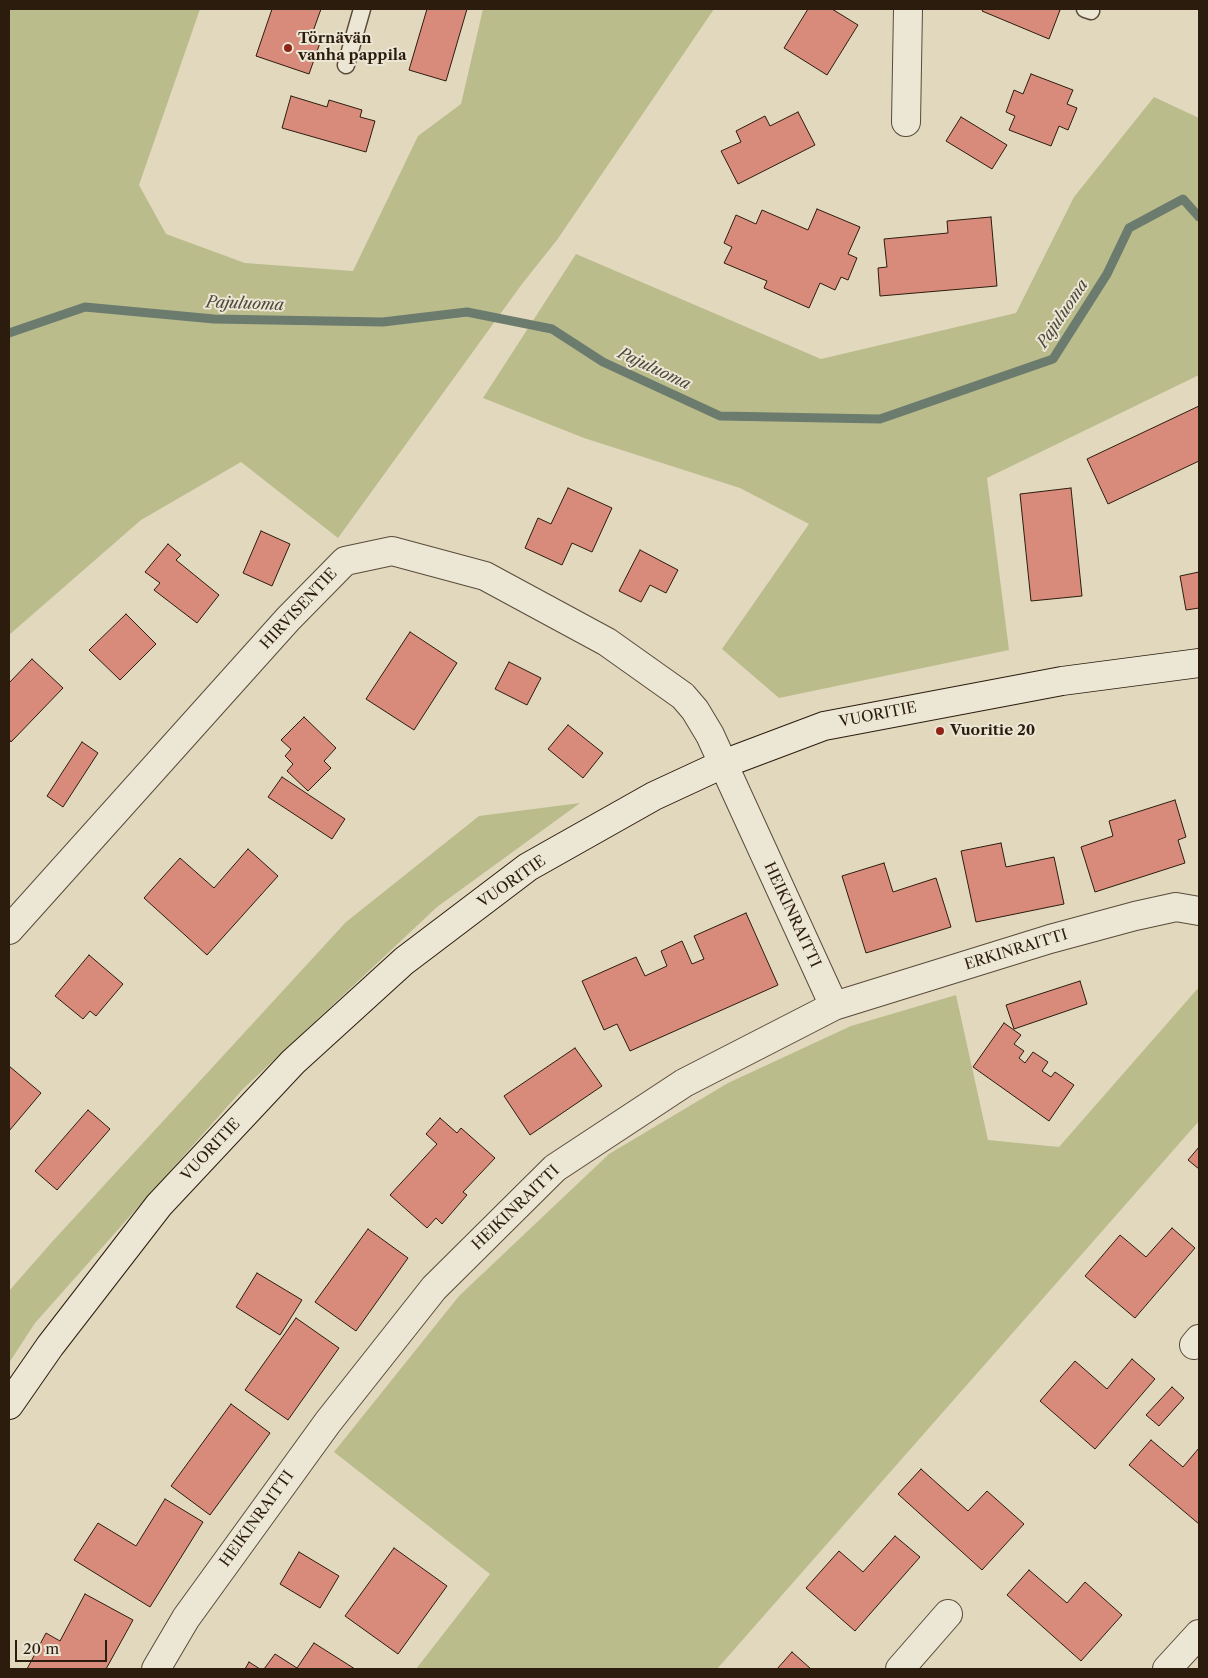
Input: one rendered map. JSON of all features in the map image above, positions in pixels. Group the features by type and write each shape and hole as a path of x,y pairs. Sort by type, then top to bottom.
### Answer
{"street":[{"path":"906,122 908,9"},
{"name":"HIRVISENTIE","path":"9,930 288,619 345,561 392,551 485,576 607,642 683,696 695,710 710,735 723,764"},
{"name":"VUORITIE","path":"9,1405 50,1346 159,1205 293,1062 397,968 528,867 654,796 723,764 824,726 1062,681 1199,663"},
{"name":"HEIKINRAITTI","path":"156,1669 186,1618 208,1587 328,1422 410,1318 434,1288 555,1168 684,1083 834,1006 723,764"},
{"name":"ERKINRAITTI","path":"834,1006 1050,939 1135,916 1176,907 1199,911"},
{"path":"900,1669 948,1614"},
{"path":"1168,1669 1199,1634"}],"lane":[{"path":"346,65 362,9"}],"green space":[{"path":"9,9 200,9 139,185 166,234 245,263 353,271 418,136 461,104 483,9 714,9 557,240 522,284 338,538 241,462 141,520 9,635"},
{"path":"1154,97 1199,118 1199,375 987,478 1009,650 779,698 722,649 809,524 740,488 584,438 483,398 576,254 821,359 1016,313 1074,197"},
{"path":"580,803 437,907 243,1089 35,1323 9,1363 9,1291 346,922 479,816"},
{"path":"1199,987 1199,1121 717,1669 416,1669 490,1574 334,1452 459,1296 609,1154 728,1083 851,1026 956,995 988,1140 1059,1147"}],"building":[{"name":"Törnävän vanha pappila","path":"272,9 321,9 311,37 321,40 309,74 256,56"},
{"path":"427,9 467,9 446,81 409,70"},
{"path":"808,9 832,9 858,25 827,75 784,48"},
{"path":"983,9 1060,10 1049,39 982,11"},
{"path":"1031,74 1073,90 1067,104 1077,108 1068,130 1059,126 1051,146 1009,130 1015,116 1006,112 1014,90 1023,94"},
{"path":"291,96 327,107 329,100 362,110 360,117 375,121 366,152 282,128"},
{"path":"798,112 815,145 738,184 721,151 741,142 736,131 765,116 770,126"},
{"path":"961,117 1007,145 992,169 946,141"},
{"path":"817,209 860,227 848,254 857,258 848,280 841,277 835,290 820,283 809,308 764,288 767,281 724,263 732,247 724,243 736,215 756,224 762,210 808,230"},
{"path":"991,217 997,286 880,296 878,268 887,267 884,239 948,233 947,221"},
{"path":"1199,406 1199,461 1108,504 1087,459"},
{"path":"568,488 612,508 592,552 572,543 562,565 525,548 538,518 551,524"},
{"path":"1071,488 1082,596 1031,601 1020,494"},
{"path":"261,531 290,544 272,586 243,573"},
{"path":"168,544 181,555 176,560 219,595 197,623 154,590 160,583 145,572"},
{"path":"640,550 678,570 666,593 650,585 641,602 619,591"},
{"path":"1199,572 1199,608 1186,610 1180,576"},
{"path":"126,614 156,644 120,680 89,650"},
{"path":"410,632 457,663 414,730 366,699"},
{"path":"32,659 63,688 11,742 9,739 9,683"},
{"path":"509,662 541,678 527,705 495,689"},
{"path":"304,717 336,748 324,761 331,768 308,791 287,771 293,764 285,756 291,749 281,740"},
{"path":"568,725 603,753 583,778 548,749"},
{"path":"82,742 98,753 63,807 47,796"},
{"path":"282,777 345,819 332,839 268,797"},
{"path":"1175,800 1186,837 1178,840 1185,863 1095,892 1081,847 1113,836 1109,821"},
{"path":"1001,843 1006,867 1054,857 1064,904 976,922 961,851"},
{"path":"248,849 278,876 207,955 144,898 180,858 214,888"},
{"path":"884,863 893,892 936,878 951,927 866,953 842,876"},
{"path":"746,913 778,985 630,1051 617,1024 604,1030 582,981 636,957 645,976 667,966 661,951 682,941 692,964 704,959 694,936"},
{"path":"89,955 123,984 96,1016 90,1011 83,1019 55,996"},
{"path":"1080,981 1087,1004 1014,1029 1006,1005"},
{"path":"1004,1023 1021,1035 1014,1044 1024,1051 1019,1058 1025,1063 1033,1052 1048,1062 1042,1071 1051,1077 1055,1072 1074,1085 1049,1121 973,1067"},
{"path":"575,1048 602,1086 530,1135 504,1096"},
{"path":"9,1066 41,1093 9,1131"},
{"path":"88,1110 110,1129 57,1190 35,1171"},
{"path":"440,1118 457,1133 461,1128 495,1158 463,1192 467,1195 442,1224 436,1218 427,1228 390,1195 437,1144 426,1134"},
{"path":"1199,1147 1199,1169 1188,1160"},
{"path":"1172,1228 1195,1248 1135,1318 1085,1276 1120,1235 1146,1257"},
{"path":"368,1229 408,1258 356,1331 315,1302"},
{"path":"257,1273 302,1300 280,1335 236,1307"},
{"path":"296,1318 339,1348 288,1420 245,1390"},
{"path":"1132,1359 1155,1379 1095,1449 1040,1401 1075,1361 1107,1389"},
{"path":"1172,1387 1184,1398 1159,1426 1146,1415"},
{"path":"231,1404 270,1433 210,1515 171,1486"},
{"path":"1151,1440 1183,1467 1199,1448 1199,1524 1129,1465"},
{"path":"921,1469 968,1511 987,1491 1024,1524 982,1570 898,1494"},
{"path":"165,1499 203,1522 150,1607 74,1560 98,1523 136,1546"},
{"path":"895,1536 920,1557 855,1631 806,1588 839,1551 863,1572"},
{"path":"394,1548 447,1586 398,1654 345,1616"},
{"path":"299,1552 339,1576 320,1608 280,1584"},
{"path":"1029,1570 1067,1603 1085,1582 1122,1615 1081,1661 1007,1595"},
{"path":"85,1594 133,1620 106,1669 27,1669 46,1633 60,1641"},
{"path":"314,1643 355,1669 264,1669 275,1654 297,1668"},
{"path":"792,1652 811,1669 777,1669"},
{"path":"249,1662 260,1669 245,1669"}],"waterway":[{"name":"Pajuluoma","path":"9,333 85,307 214,319 383,322 467,312 552,329 603,362 720,416 880,419 1053,359 1107,274 1129,228 1183,199 1199,217"}],"place":[{"name":"Törnävän vanha pappila","path":"288,48"},
{"name":"Vuoritie 20","path":"940,731"}]}
